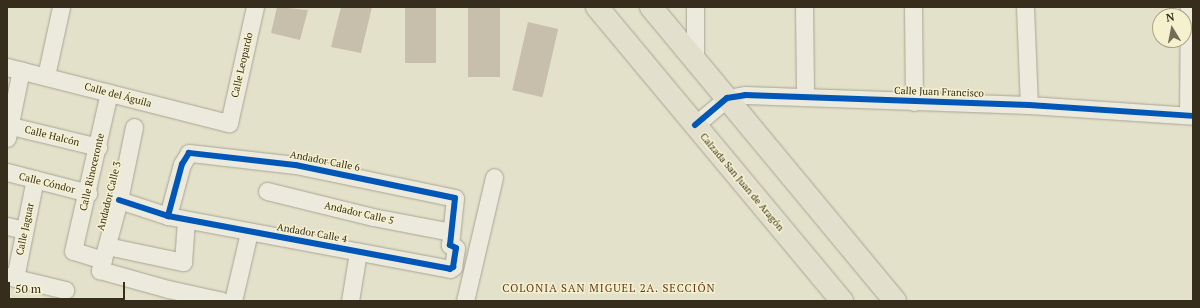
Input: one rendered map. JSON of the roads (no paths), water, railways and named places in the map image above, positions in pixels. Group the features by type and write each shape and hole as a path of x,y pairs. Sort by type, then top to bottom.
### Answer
{"main road":[{"name":"Calzada San Juan de Aragón","path":"597,7 842,301"},
{"path":"651,7 695,58 895,301"}],"street":[{"path":"46,76 61,7"},
{"name":"Calle Leopardo","path":"229,123 256,7"},
{"path":"695,7 695,58"},
{"path":"804,7 805,96"},
{"path":"913,7 914,102"},
{"path":"1025,7 1029,105"},
{"path":"1189,7 1191,115"},
{"path":"8,129 14,68"},
{"name":"Calle del Águila","path":"14,68 229,123"},
{"name":"Calle Rinoceronte","path":"103,258 73,251 88,193 109,93"},
{"name":"Calle Juan Francisco","path":"727,98 805,96 914,102 1029,105 1191,115"},
{"path":"695,125 727,98"},
{"name":"Calle Halcón","path":"8,129 98,147"},
{"name":"Andador Calle 3","path":"103,258 137,139"},
{"name":"Andador Calle 6","path":"168,216 182,164 189,153 295,165 455,198 451,232"},
{"name":"Calle Cóndor","path":"7,172 88,193"},
{"path":"465,301 494,177"},
{"name":"Calle Jaguar","path":"11,277 24,230 35,180"},
{"name":"Andador Calle 5","path":"267,191 373,218 451,232"},
{"name":"Andador Calle 4","path":"120,200 168,216 186,220 452,269 456,248 450,246 451,232"},
{"path":"103,258 183,262 186,220"},
{"path":"7,226 24,230"},
{"path":"233,301 249,232"},
{"path":"350,301 358,252"},
{"path":"103,258 168,289 222,301"},
{"path":"11,277 65,290"}],"district":[{"name":"COLONIA SAN MIGUEL 2A. SECCIÓN","path":"609,288"}]}
